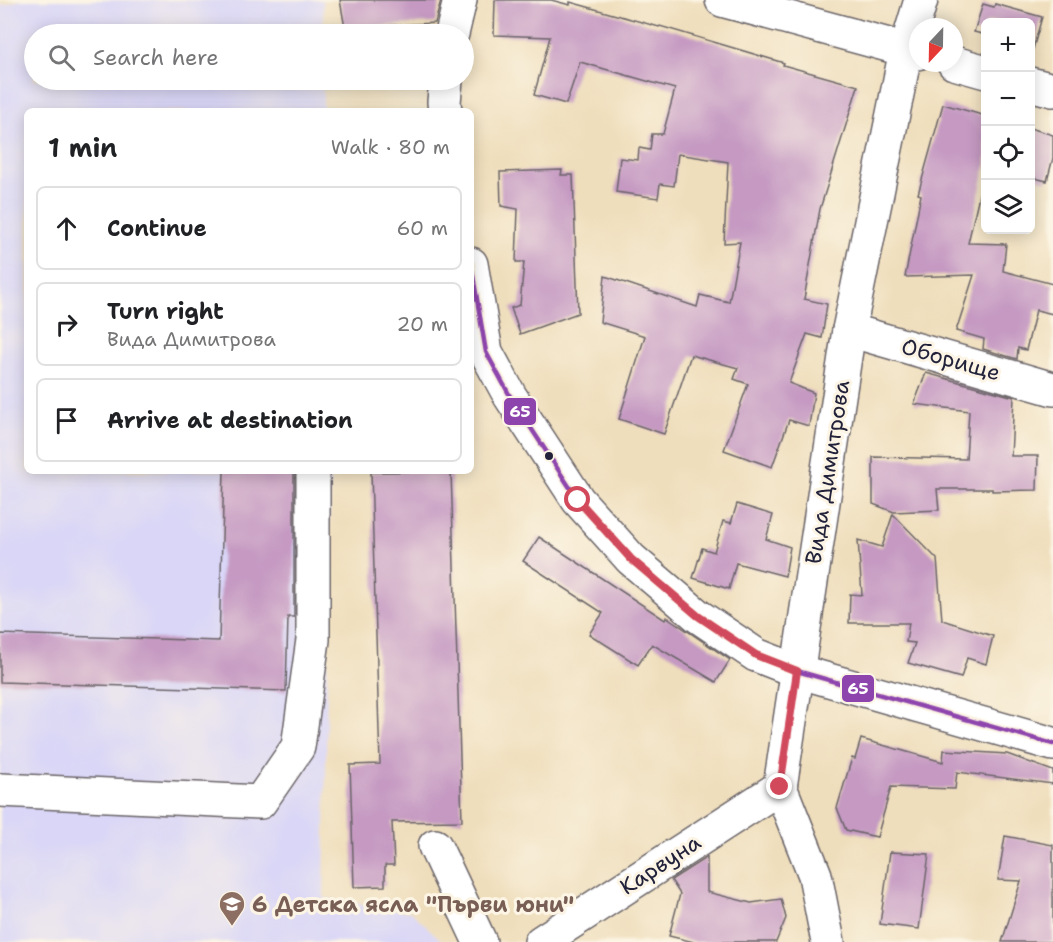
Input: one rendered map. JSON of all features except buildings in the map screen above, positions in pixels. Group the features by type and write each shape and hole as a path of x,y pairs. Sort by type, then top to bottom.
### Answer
{"street":[{"path":"454,24 460,0"},
{"path":"722,0 909,50"},
{"name":"Вида Димитрова","path":"918,18 921,0"},
{"name":"Вида Димитрова","path":"780,787 849,330 909,64"},
{"path":"963,66 981,71"},
{"path":"1035,85 1053,90"},
{"path":"445,90 445,108"},
{"path":"474,297 479,352 578,500 631,559 707,623 756,655 797,671 1053,744"},
{"name":"Оборище","path":"849,330 1053,389"},
{"path":"0,790 260,802 298,747 313,640 313,474"},
{"path":"780,787 815,875 828,942"},
{"name":"Карвуна","path":"541,942 780,787"},
{"path":"435,846 480,942"}],"shaded area":[{"path":"21,0 323,0 323,24 24,24 24,90 323,90 323,108 24,108 24,474 330,474 324,898 411,912 443,942 0,942 0,6"}],"transit line":[{"name":"65","path":"474,282 486,352 510,396 578,500 631,559 698,616 756,655 797,671 1053,744"}],"place":[{"name":"6 Детска ясла \"Първи юни\"","path":"232,927"}],"route":[{"path":"578,500 631,559 698,616 756,655 797,671 780,787"}]}
